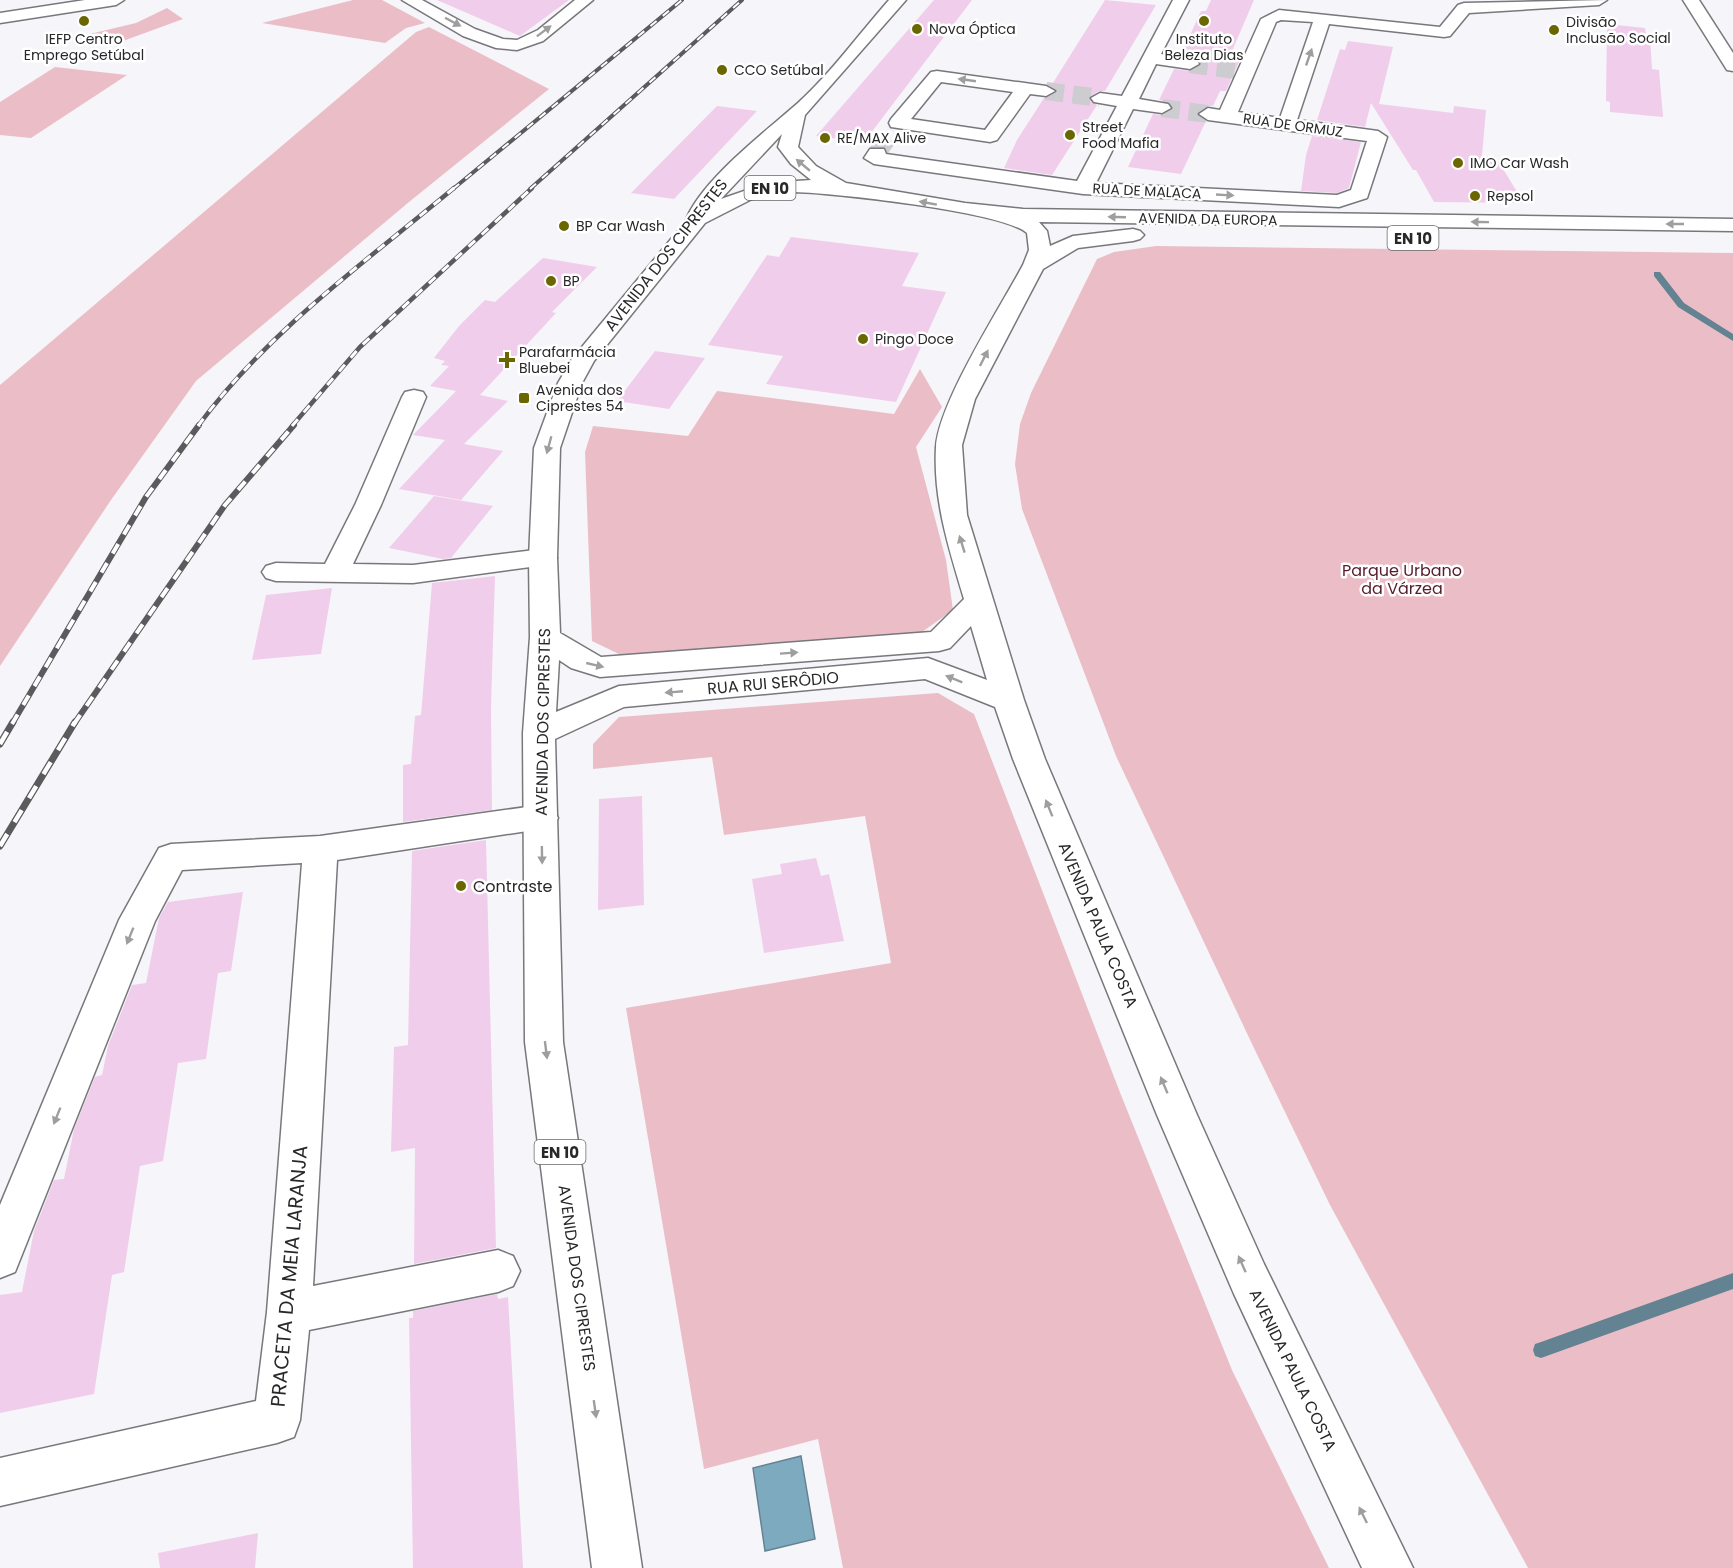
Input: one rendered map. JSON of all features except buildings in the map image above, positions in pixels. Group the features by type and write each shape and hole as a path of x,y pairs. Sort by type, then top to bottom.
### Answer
{"main road":[{"path":"0,18 116,0"},
{"path":"410,0 496,45 515,46 529,43 585,0"},
{"name":"AVENIDA DOS CIPRESTES","path":"617,1568 544,1042 539,733 545,637 543,558 547,448 570,383 584,359 695,223 700,209 765,138 796,115 898,0"},
{"path":"1083,188 1181,0"},
{"path":"1227,116 1241,70 1269,19 1279,15 1444,32 1458,4 1599,0"},
{"path":"1691,0 1733,66"},
{"path":"1287,124 1323,18"},
{"path":"1152,58 1190,64"},
{"path":"1025,88 990,136 896,127 937,76 1025,88 1046,91"},
{"path":"1100,98 1162,108"},
{"name":"RUA DE ORMUZ","path":"1208,114 1378,136"},
{"path":"796,115 788,147 798,162 822,179 854,191"},
{"name":"RUA DE MALACA","path":"875,156 1083,188 1339,201 1360,194 1378,136"},
{"name":"AVENIDA DA EUROPA","path":"695,223 739,196 769,188 825,187 986,213 1196,219 1733,225"},
{"path":"986,213 1012,219 1032,226 1038,231 1043,243 1034,265"},
{"name":"AVENIDA DA EUROPA","path":"1034,265 1061,247 1094,238 1147,235 1733,241"},
{"name":"AVENIDA PAULA COSTA","path":"1034,265 963,399 949,445 953,515 1008,700 1090,907 1249,1279 1388,1568"},
{"path":"334,573 368,505 414,397"},
{"path":"276,572 413,574 543,558"},
{"name":"RUA RUI SERÔDIO","path":"545,637 582,661 600,667 939,641 980,600"},
{"name":"RUA RUI SERÔDIO","path":"539,733 619,697 928,668 1008,700"},
{"path":"0,1257 137,920 171,857 320,849 541,818"},
{"name":"PRACETA DA MEIA LARANJA","path":"0,1482 277,1420 290,1312 320,849"},
{"path":"290,1312 498,1271"}],"green space":[{"path":"353,0 382,0 425,23 406,28 385,43 262,23"},
{"path":"167,8 183,19 123,41 73,38 136,23"},
{"path":"429,27 549,89 409,202 196,381 111,500 0,666 0,385 416,32"},
{"path":"55,67 127,75 31,138 0,135 0,102"},
{"name":"Parque Urbano da Várzea","path":"1156,246 1733,253 1733,1568 1528,1568 1330,1205 1116,756 1022,509 1015,464 1020,424 1031,393 1097,259 1114,252"},
{"path":"920,369 942,407 916,447 946,560 953,610 922,632 625,657 592,641 585,452 593,426 688,436 717,391 894,414"},
{"path":"938,693 974,714 1121,1095 1232,1370 1329,1568 843,1568 818,1439 704,1469 626,1008 891,963 865,816 724,835 712,757 593,769 593,744 619,717"}],"water":[{"path":"801,1456 815,1539 765,1551 753,1468"}],"waterway":[{"path":"1657,274 1681,305 1733,338"},
{"path":"1541,1350 1733,1281"}],"tunnel":[{"path":"1190,64 1236,70"},
{"path":"1046,91 1100,98"},
{"path":"1162,108 1208,114"},
{"path":"877,153 893,131"}],"railway":[{"path":"453,189 682,0"},
{"path":"530,189 742,0"},
{"path":"198,426 225,392 286,329 352,271 454,188"},
{"path":"292,426 360,347 532,188"},
{"path":"12,724 146,497 199,425"},
{"path":"74,724 225,505 294,425"},
{"path":"0,744 13,722"},
{"path":"0,846 75,722"}],"place":[{"name":"IEFP Centro Emprego Setúbal","path":"84,21"},
{"name":"Instituto Beleza Dias","path":"1204,21"},
{"name":"Nova Óptica","path":"917,29"},
{"name":"Divisão Inclusão Social","path":"1554,30"},
{"name":"CCO Setúbal","path":"722,70"},
{"name":"Street Food Mafia","path":"1070,135"},
{"name":"RE/MAX Alive","path":"825,138"},
{"name":"IMO Car Wash","path":"1458,163"},
{"name":"Repsol","path":"1475,196"},
{"name":"BP Car Wash","path":"564,226"},
{"name":"BP","path":"551,281"},
{"name":"Pingo Doce","path":"863,339"},
{"name":"Parafarmácia Bluebei","path":"507,360"},
{"name":"Avenida dos Ciprestes 54","path":"524,398"},
{"name":"Contraste","path":"461,886"}]}
